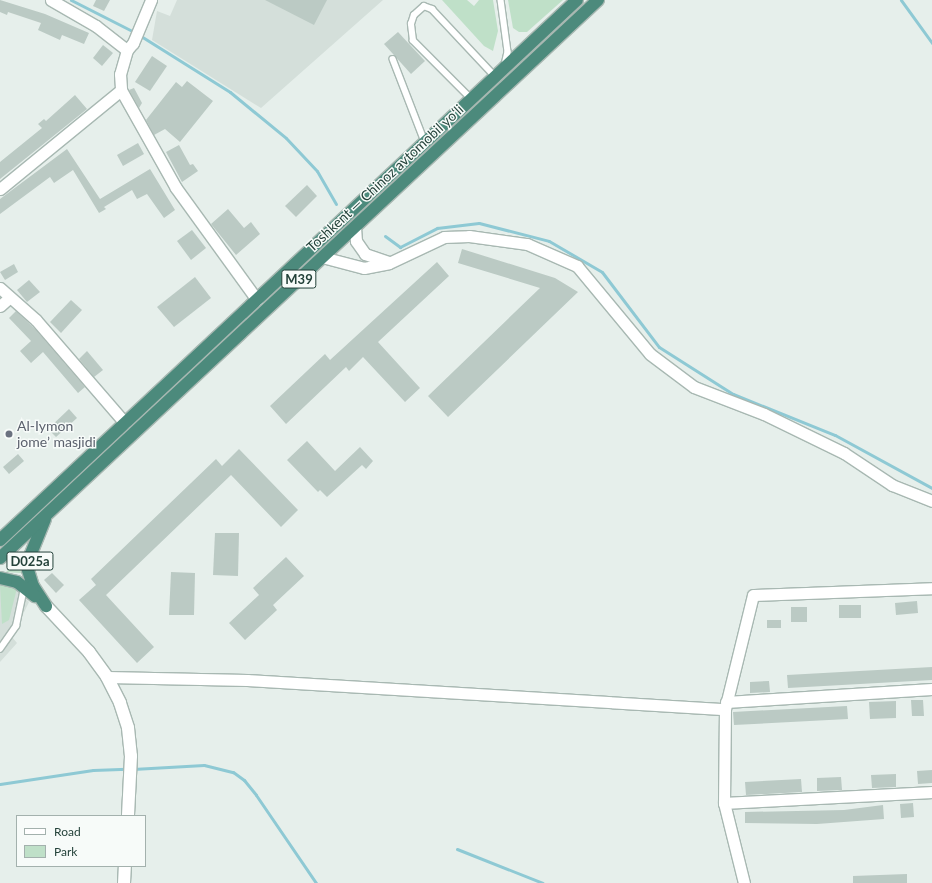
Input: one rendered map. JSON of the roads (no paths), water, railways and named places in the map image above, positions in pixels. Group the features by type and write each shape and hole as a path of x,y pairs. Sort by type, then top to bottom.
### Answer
{"highway":[{"name":"Toshkent — Chinoz avtomobil yoʻli","path":"0,540 577,0"},
{"name":"Toshkent — Chinoz avtomobil yoʻli","path":"0,558 598,0"},
{"path":"150,399 148,408 156,412"},
{"name":"D025a","path":"46,606 32,586 28,570 31,554 48,514"},
{"name":"D025a","path":"0,578 17,582 24,586 46,606"}],"main road":[{"name":"D025a","path":"46,606 89,652 107,677 120,703 128,728 131,767 128,815"},
{"path":"124,883 125,867"}],"street":[{"path":"51,0 96,26 126,50"},
{"path":"151,0 132,43 126,50 120,74 121,90 176,188 257,300"},
{"path":"0,189 121,90"},
{"path":"355,227 356,241 365,254 389,262"},
{"path":"322,257 364,268 389,262 444,237 468,236 527,244 577,266 650,354 694,387 764,414 844,453 892,485 932,501"},
{"path":"0,288 9,298 36,320 125,423"},
{"path":"0,306 9,298"},
{"path":"744,883 724,803 725,706 753,595 932,588"},
{"path":"107,677 247,680 725,706 932,689"},
{"path":"724,803 932,792"}],"lane":[{"path":"471,99 413,41 411,24 414,15 424,6 432,9 500,72 508,52 501,0"},
{"path":"393,59 425,142"},
{"path":"0,649 16,626 28,570"}],"waterway":[{"path":"71,0 136,33 230,92 286,138 317,171 336,204"},
{"path":"901,0 932,43"},
{"path":"385,236 400,247 437,228 479,223 549,241 602,272 659,347 733,394 835,435 932,488"},
{"path":"133,769 204,765 233,772 244,780 256,795 316,883"},
{"path":"0,784 93,770 127,769"},
{"path":"457,849 543,883"}],"place":[{"name":"Al-Iymon jome’ masjidi","path":"9,434"}]}
